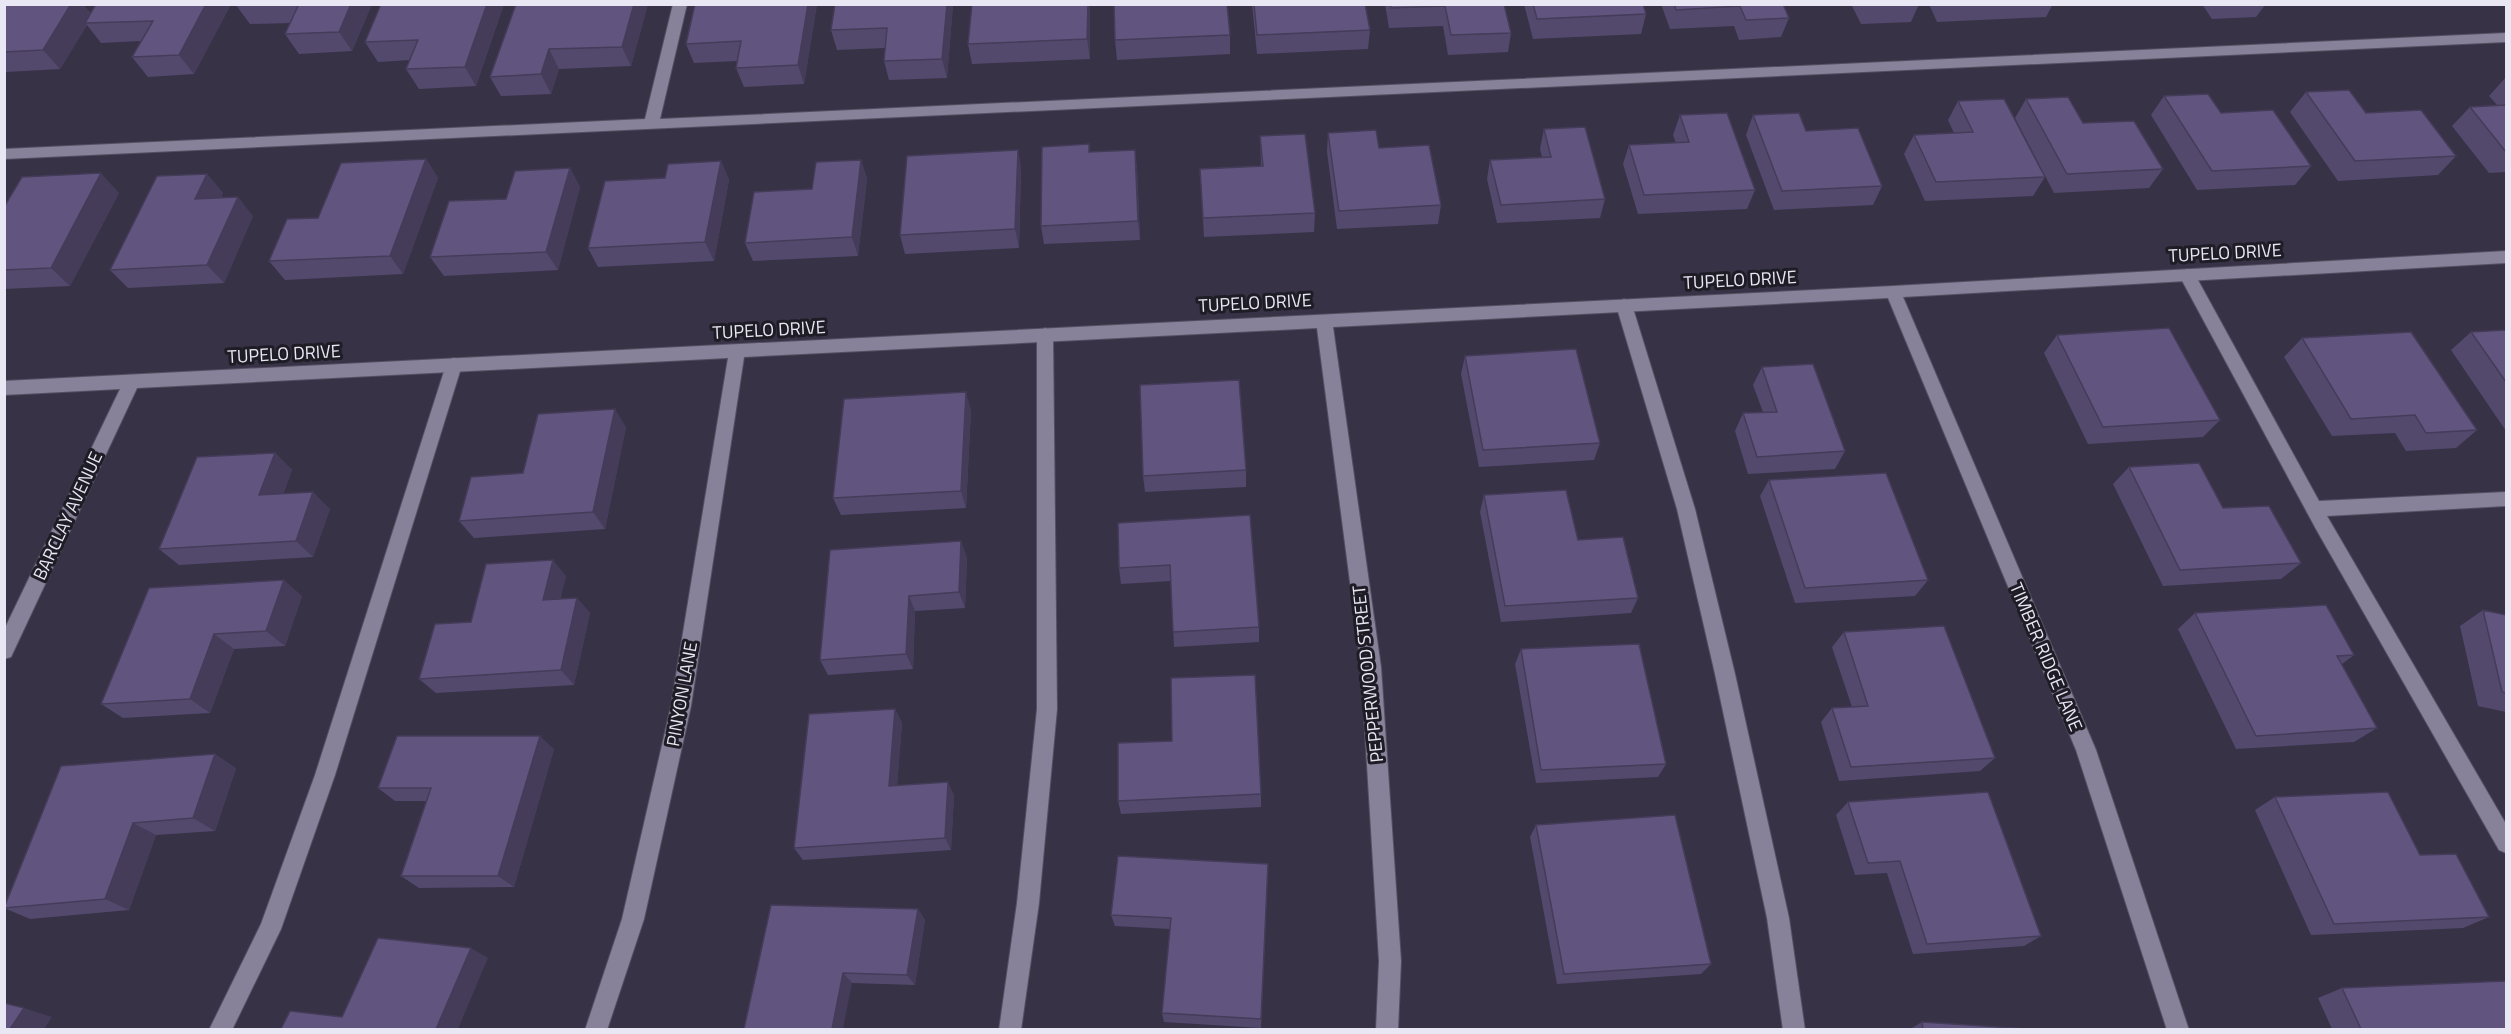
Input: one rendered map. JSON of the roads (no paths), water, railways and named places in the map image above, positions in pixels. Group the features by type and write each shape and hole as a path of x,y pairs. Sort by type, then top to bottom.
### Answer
{"street":[{"path":"652,122 681,4"},
{"path":"4,154 652,122 2506,38"},
{"name":"TUPELO DRIVE","path":"4,388 1324,319 1893,292 2506,256"},
{"path":"2187,275 2314,509 2506,843"},
{"name":"TIMBER RIDGE LANE","path":"1893,292 2086,750 2178,1029"},
{"path":"1624,305 1686,510 1720,652 1778,918 1794,1029"},
{"name":"PEPPERWOOD STREET","path":"1324,319 1371,667 1390,961 1387,1029"},
{"path":"1010,1029 1028,903 1047,709 1045,334"},
{"name":"PINYON LANE","path":"596,1029 633,919 681,706 737,351"},
{"path":"220,1029 270,929 326,775 454,365"},
{"name":"BARCLAY AVENUE","path":"4,651 132,381"},
{"path":"2314,509 2506,499"}]}
